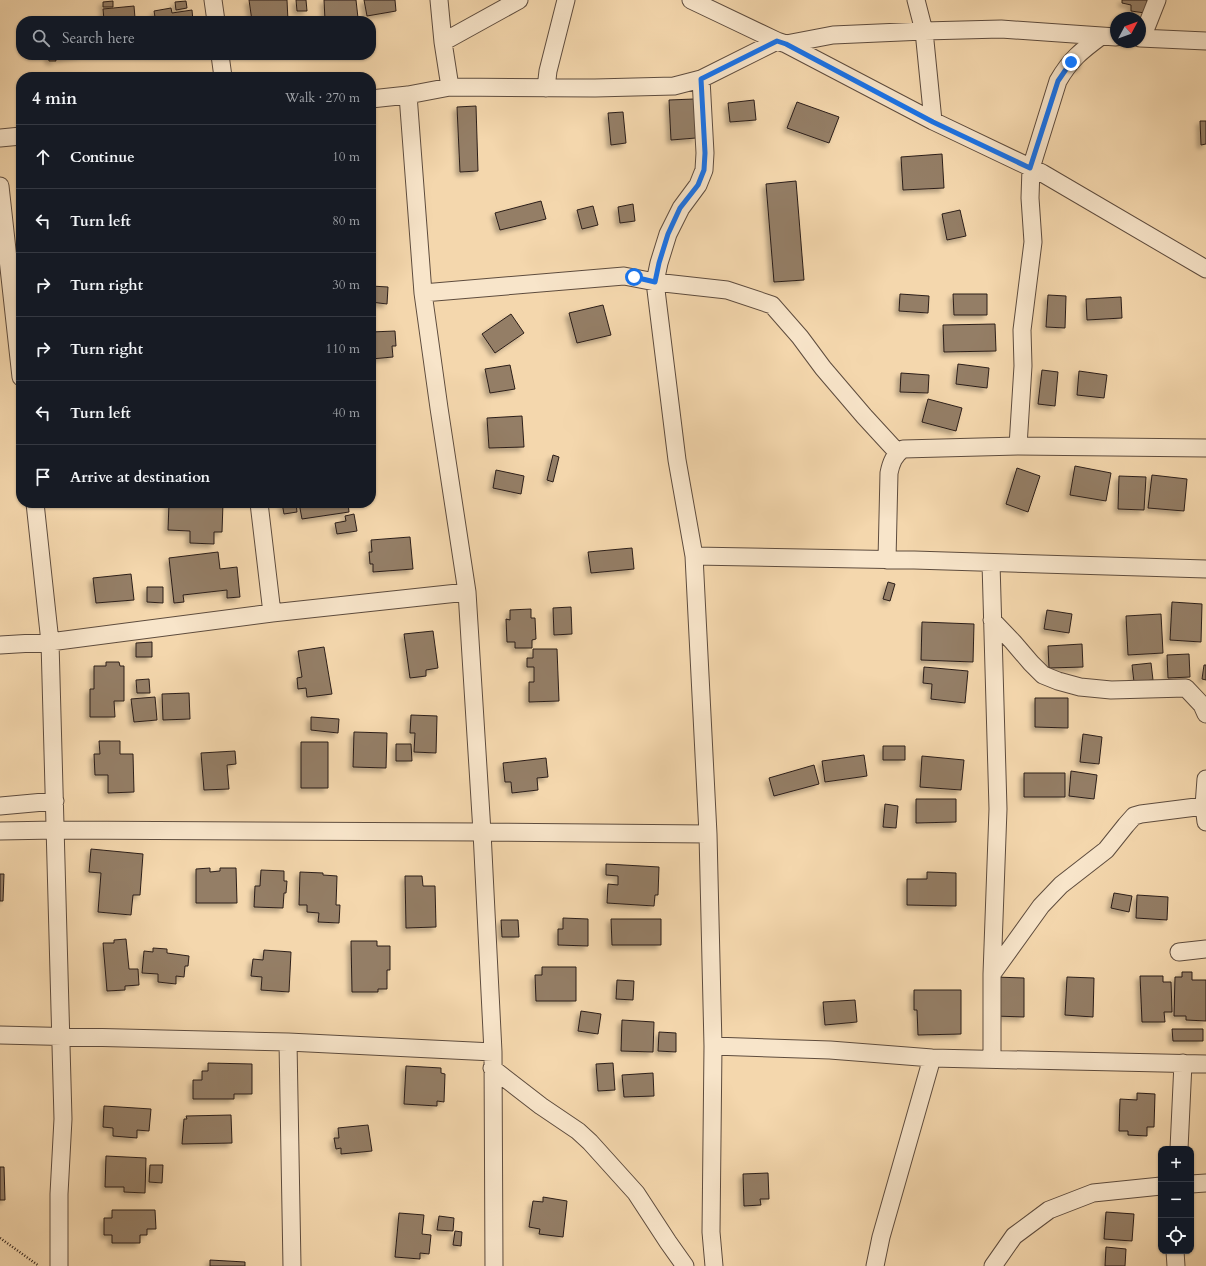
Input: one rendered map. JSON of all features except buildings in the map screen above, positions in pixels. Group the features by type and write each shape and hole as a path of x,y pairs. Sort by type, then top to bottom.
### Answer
{"street":[{"path":"213,0 215,16"},
{"path":"439,0 443,42 450,87"},
{"path":"443,42 519,0"},
{"path":"546,88 548,71 566,0"},
{"path":"691,0 782,43 933,122 1042,173 1206,269"},
{"path":"916,0 924,31 933,122"},
{"path":"1146,26 1157,0"},
{"path":"376,98 408,95 450,87 546,88 674,86 701,79 782,43 833,34 1001,29 1108,37"},
{"path":"1018,446 1023,366 1022,330 1033,242 1030,198 1030,168 1058,81 1064,70 1078,53 1108,37"},
{"path":"1146,38 1206,41"},
{"path":"221,60 222,72"},
{"path":"701,79 705,153 704,170 698,185 680,208 668,234 655,282 678,460 694,556 708,834 713,1046 710,1263"},
{"path":"408,95 423,293 467,592 482,832 492,1060 494,1266"},
{"path":"0,138 16,136"},
{"path":"0,186 16,331"},
{"path":"423,293 624,276 655,282 727,290 772,305 800,337 833,380 898,452"},
{"path":"887,560 888,473 891,461 898,452 903,449 1018,446 1206,448"},
{"path":"36,508 50,642 56,830 63,1119 59,1194 59,1266"},
{"path":"260,508 272,613"},
{"path":"694,556 1206,569"},
{"path":"991,563 998,809 992,974 992,1059"},
{"path":"0,645 50,642 272,613 467,592"},
{"path":"992,620 1014,642 1031,663 1044,675 1080,687 1111,690 1186,688 1202,705 1206,714"},
{"path":"992,974 1041,906 1061,885 1106,850 1134,816 1141,814 1205,814 1206,779"},
{"path":"0,806 55,801"},
{"path":"0,831 56,830 708,834"},
{"path":"1179,952 1206,949"},
{"path":"0,1035 288,1042 492,1060 590,1142 636,1193 685,1266"},
{"path":"288,1042 292,1266"},
{"path":"713,1046 830,1050 932,1058 1206,1064"},
{"path":"875,1266 881,1237 932,1058"},
{"path":"1179,1146 1183,1063"},
{"path":"1194,1184 1206,1183"},
{"path":"993,1266 1014,1236 1049,1210 1093,1193 1158,1186"},
{"path":"1175,1254 1176,1266"}],"path":[{"path":"0,1238 40,1266"}],"route":[{"path":"634,277 655,282 668,234 680,208 698,185 704,170 705,153 701,79 777,41 786,44 933,122 1030,168 1058,81 1064,70 1071,62"}]}
